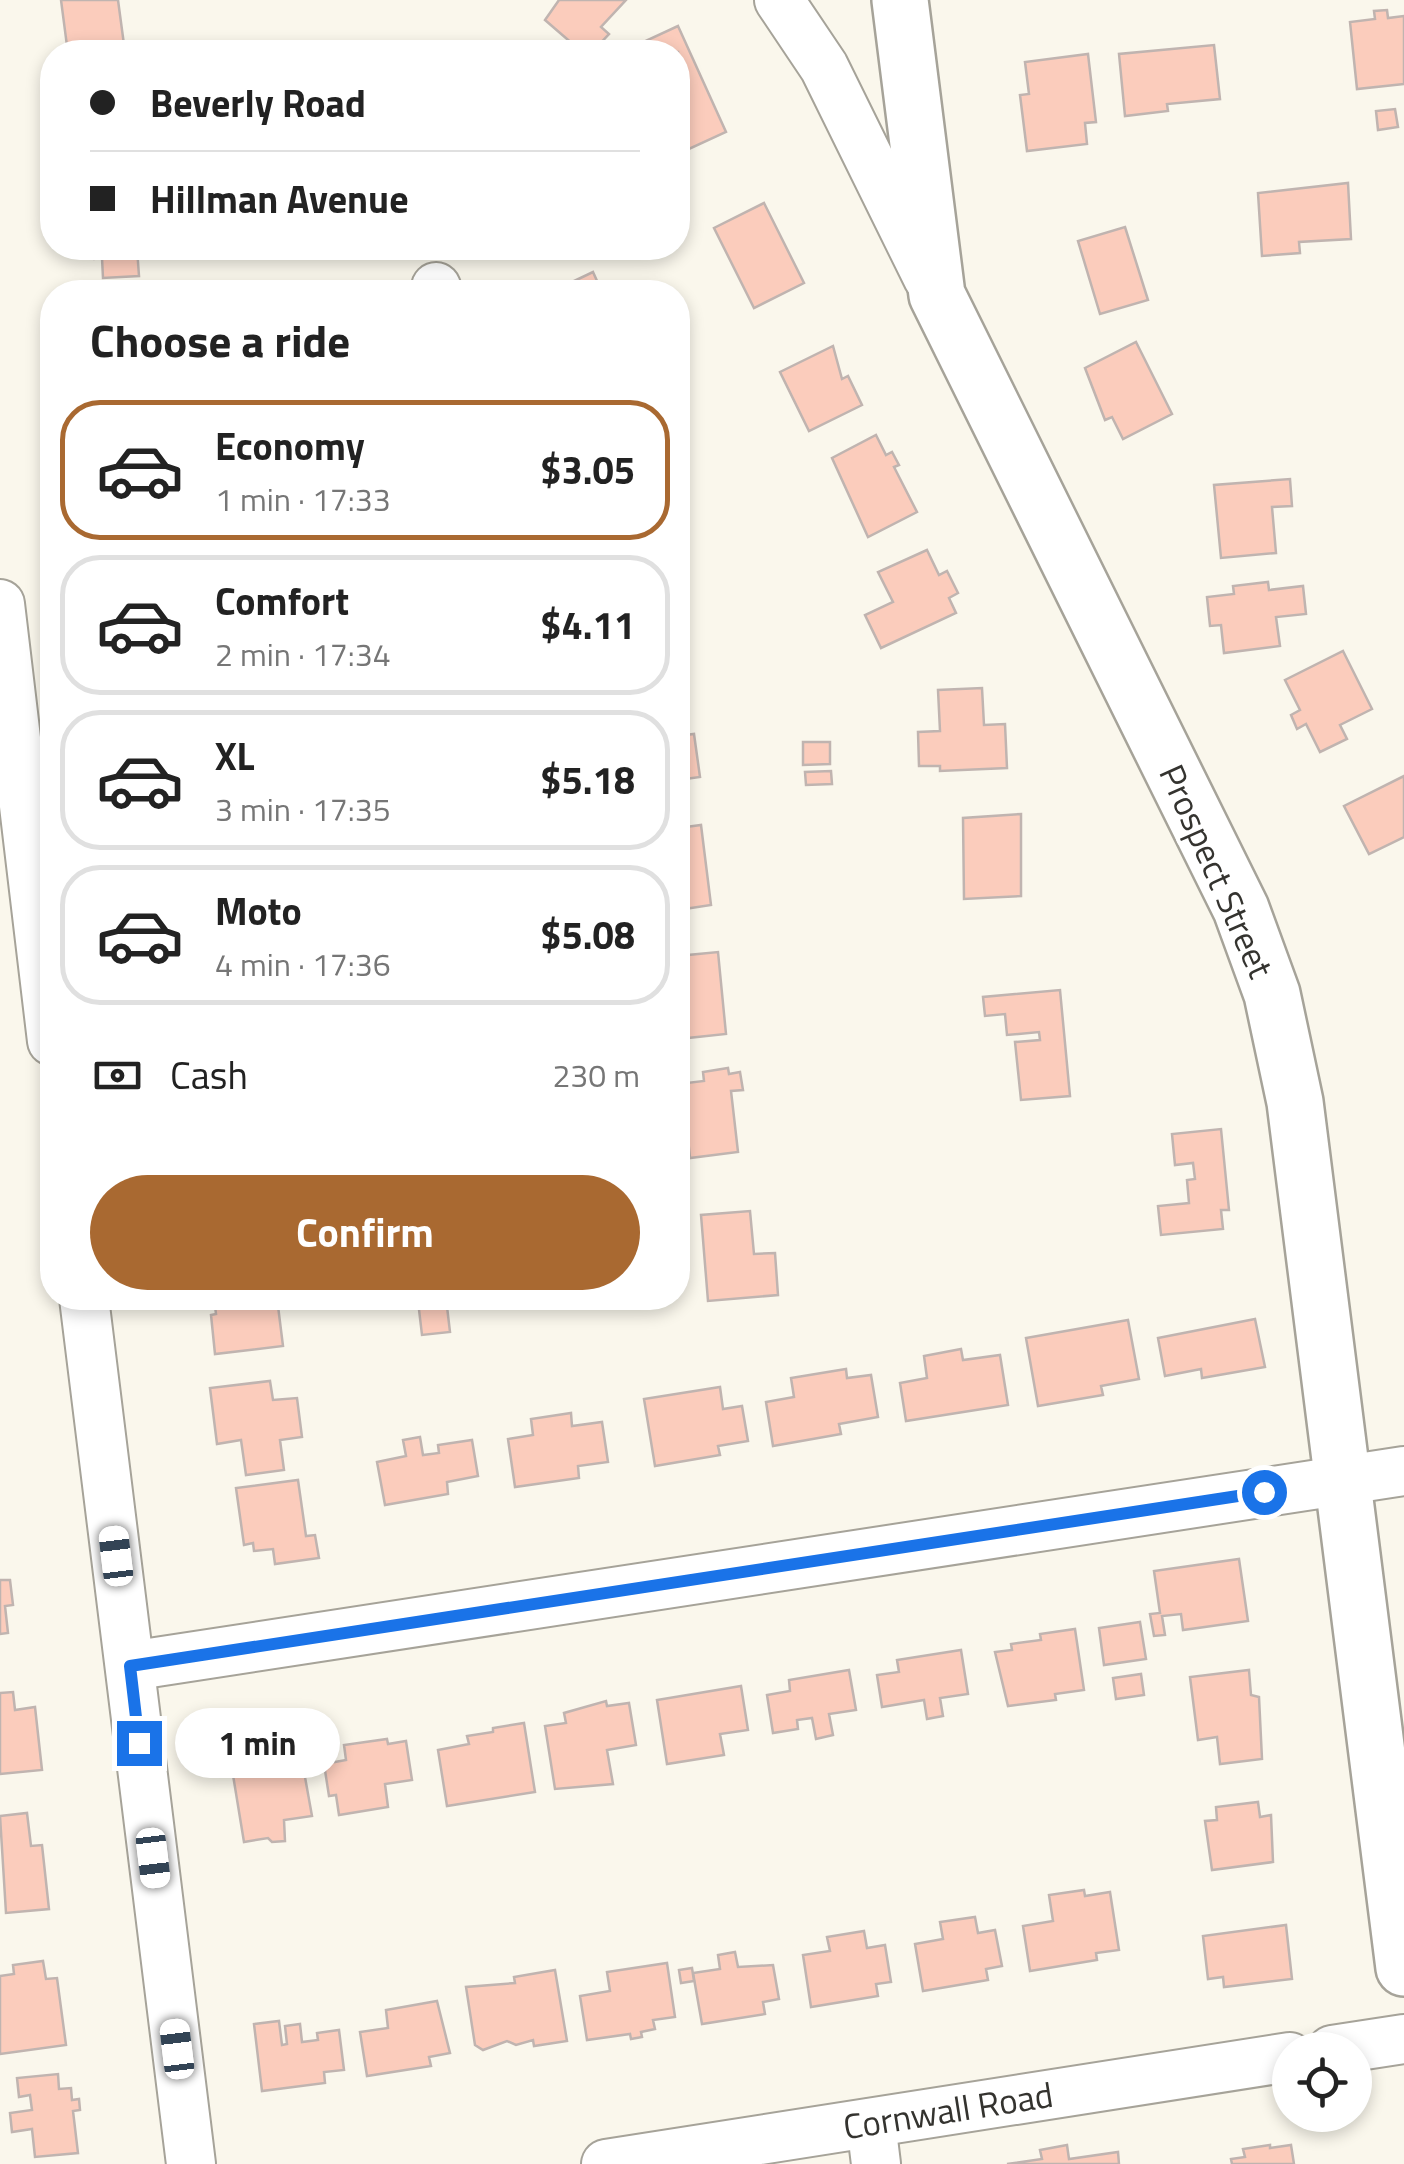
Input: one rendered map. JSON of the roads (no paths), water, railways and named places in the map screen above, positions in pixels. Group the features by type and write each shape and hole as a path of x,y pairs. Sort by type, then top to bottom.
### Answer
{"main road":[{"name":"Prospect Street","path":"900,0 937,295 1241,909 1272,994 1296,1102 1404,1968"}],"street":[{"path":"779,0 824,67 937,295"},
{"path":"0,604 40,929"},
{"path":"86,1310 191,2164"},
{"path":"130,1666 1404,1471"},
{"path":"1372,2044 1404,2039"},
{"name":"Cornwall Road","path":"606,2164 873,2143 1272,2061"}]}
